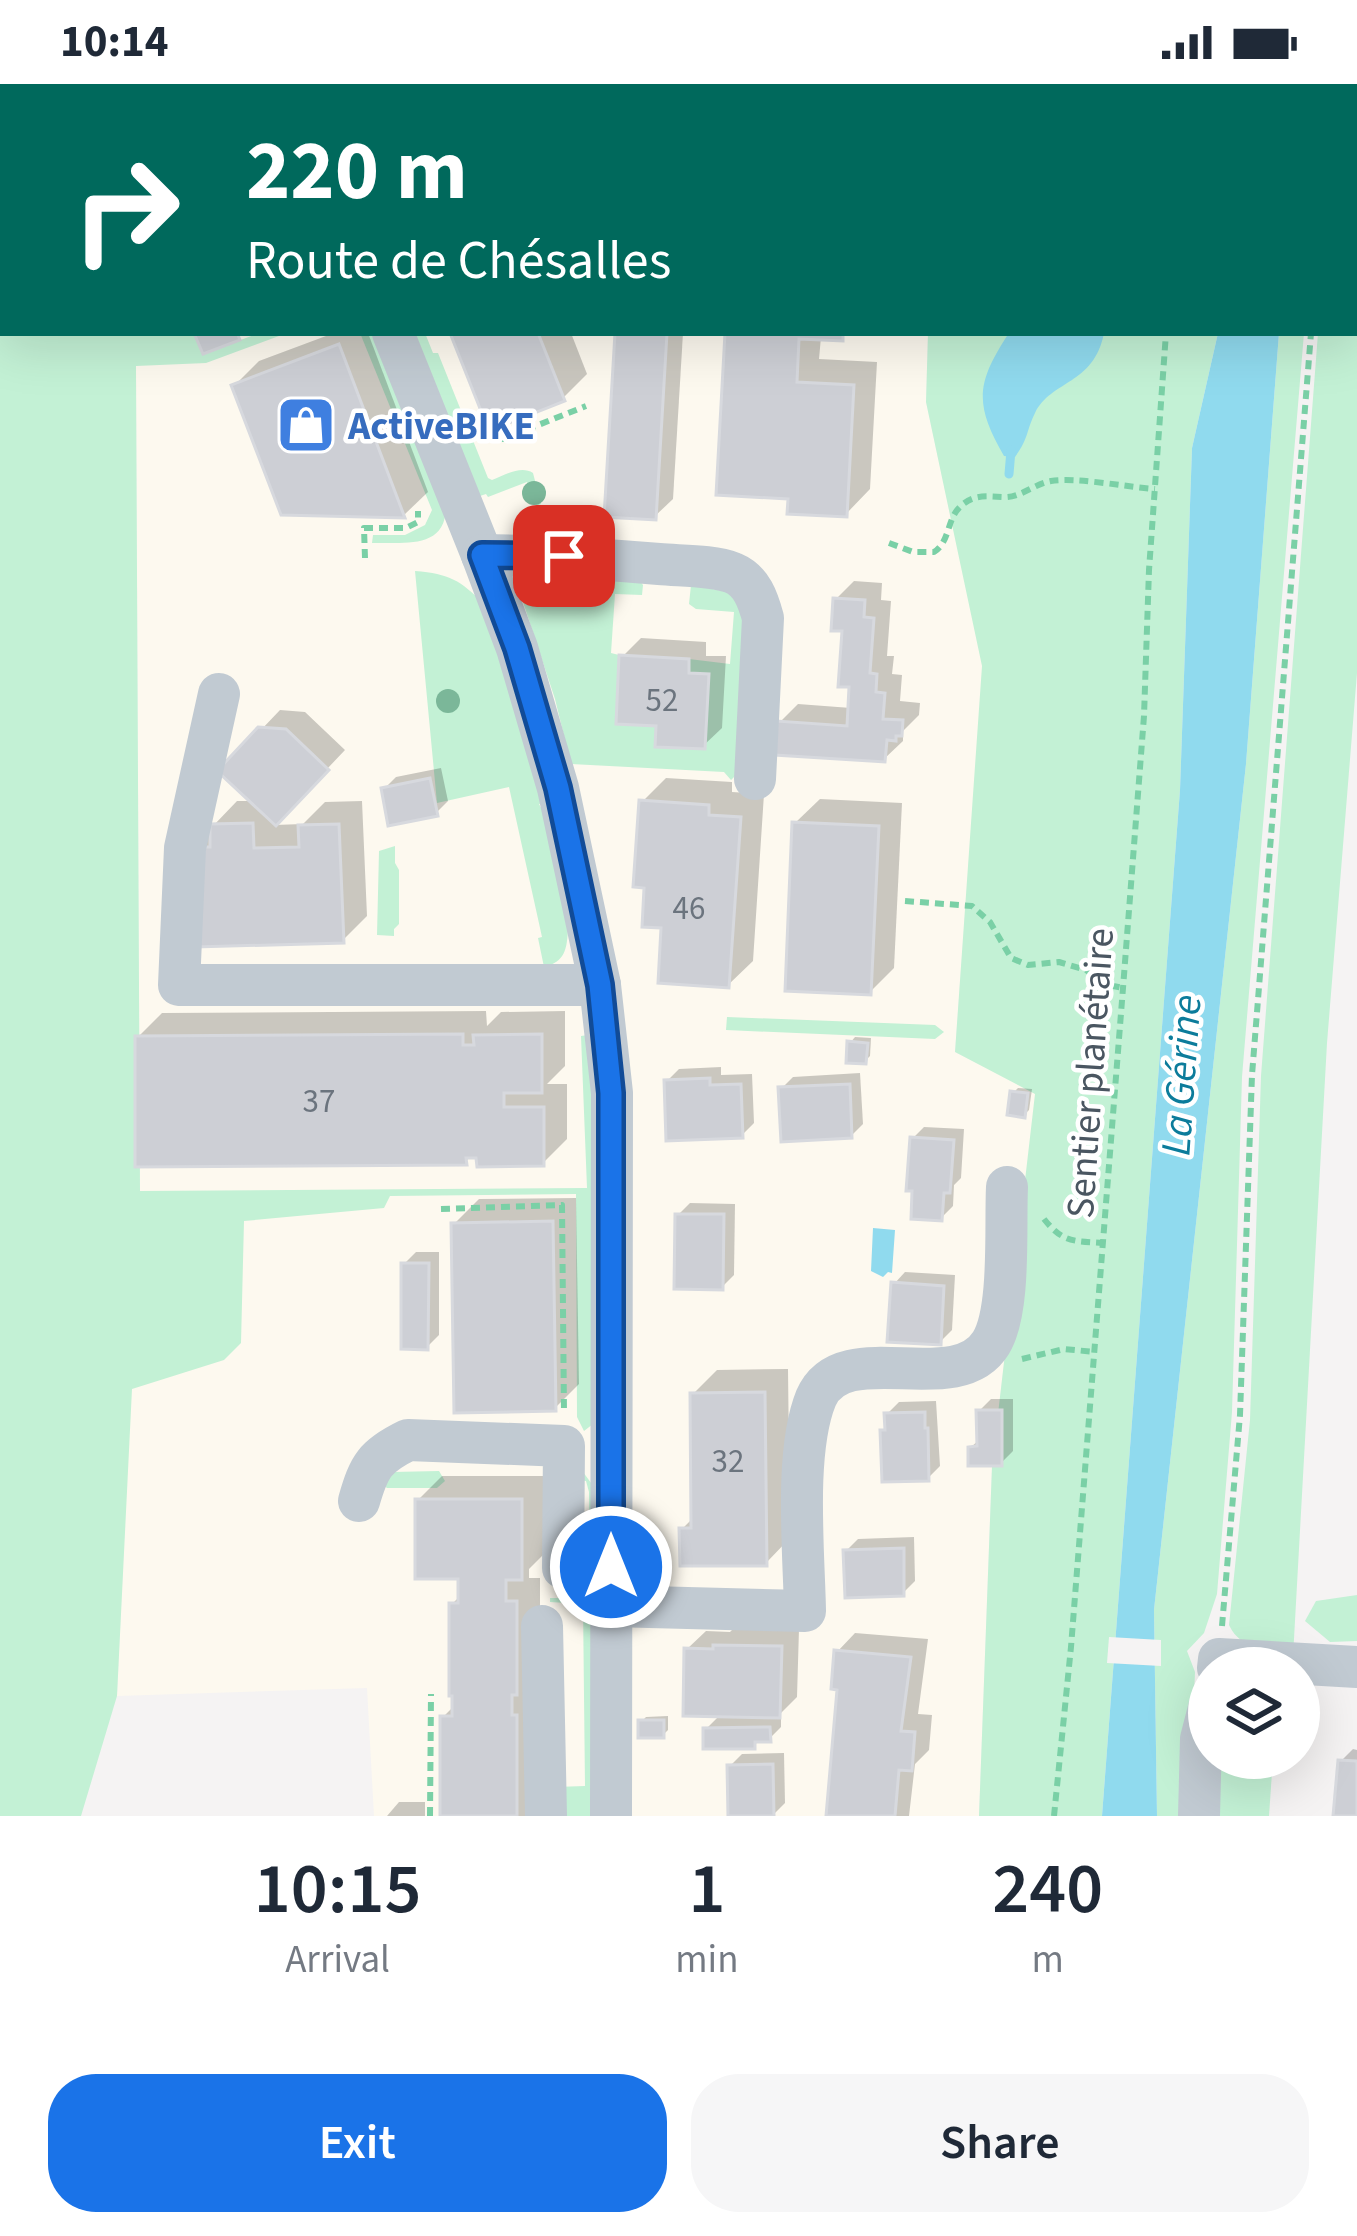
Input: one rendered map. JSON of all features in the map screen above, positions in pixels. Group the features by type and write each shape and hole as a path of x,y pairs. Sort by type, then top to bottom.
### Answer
{"street":[{"path":"394,336 517,648 558,788 600,985 611,1093 611,1816"},
{"path":"482,555 674,565 731,572 747,581 763,618 755,779"},
{"path":"219,694 185,848 179,985 600,985"},
{"path":"611,1606 805,1611 802,1495 817,1396 836,1375 856,1370 955,1367 977,1358 990,1344 1004,1289 1007,1187"},
{"path":"359,1501 369,1469 386,1451 408,1440 611,1448"},
{"path":"563,1568 564,1446"},
{"path":"542,1626 546,1816"},
{"path":"1320,1666 1357,1667"},
{"path":"1199,1816 1200,1779"}],"path":[{"name":"Sentier planétaire","path":"1054,1816 1144,716 1166,336"},
{"path":"1220,1647 1240,1414 1252,1075 1311,336"},
{"path":"477,426 482,438 503,439 586,406"},
{"path":"890,543 913,552 934,552 945,542 950,520 967,501 985,495 1008,497 1057,480 1155,489"},
{"path":"365,558 364,528 406,528 418,522 418,511"},
{"path":"905,902 968,904 990,922 1011,958 1028,964 1059,962 1123,988"},
{"path":"1007,1187 1032,1196 1056,1235 1103,1243"},
{"path":"441,1208 562,1205 564,1446"},
{"path":"977,1358 998,1362 1064,1349 1095,1352"},
{"path":"430,1694 430,1816"}],"shaded area":[{"path":"124,336 928,336 926,402 983,666 955,1052 1036,1093 992,1466 979,1816 374,1816 367,1688 117,1696 140,1192 136,366"}],"green space":[{"path":"0,336 195,336 203,354 251,336 279,336 206,363 136,366 140,1191 587,1188 581,1036 588,1035 593,1114 593,1424 584,1431 577,1417 576,1194 390,1196 384,1208 244,1221 241,1343 224,1360 132,1389 117,1696 81,1816 0,1816"},
{"path":"361,336 377,336 446,508 444,522 430,537 409,543 372,543 373,535 405,535 425,525 432,510"},
{"path":"416,336 426,336 433,353 438,353 488,478 518,470 533,473 541,504 536,506 527,482 480,496"},
{"path":"928,336 1217,336 1192,448 1180,790 1102,1816 979,1816 992,1466 1035,1094 955,1052 982,666 926,402"},
{"path":"1279,336 1304,336 1242,1077 1232,1412 1217,1594 1204,1633 1187,1651 1189,1816 1157,1816 1154,1610 1246,764"},
{"path":"1318,336 1357,336 1357,673 1327,1043 1294,1647 1254,1647 1240,1640 1229,1625 1250,1420 1261,1076"},
{"path":"415,571 454,580 484,604 544,803 539,804 568,929 564,954 551,965 544,967 538,938 542,937 509,787 437,803"},
{"path":"549,574 638,579 643,585 642,595 615,594 611,653 619,655 616,723 656,726 655,747 705,748 709,674 689,673 689,659 730,664 734,612 696,609 689,604 691,585 734,593 744,612 738,773 731,780 724,772 571,764 522,599"},
{"path":"395,846 399,924 394,936 377,935 379,851"},
{"path":"727,1017 935,1025 944,1032 935,1039 726,1030"},
{"path":"439,1471 445,1481 437,1488 387,1488 377,1480 392,1472"},
{"path":"583,1472 594,1487 597,1816 555,1816 555,1787 585,1786 583,1604 550,1602 550,1598 590,1598 589,1492 586,1481 576,1480"},
{"path":"1357,1595 1357,1641 1330,1642 1305,1621 1316,1601"},
{"path":"1208,1779 1272,1779 1269,1816 1205,1816"}],"water":[{"path":"1007,336 1103,336 1091,363 1042,402 1015,457 1004,456 987,422 983,394 990,366"},
{"name":"La Gérine","path":"1217,336 1279,336 1246,764 1154,1610 1157,1816 1102,1816 1180,790 1192,448"},
{"path":"873,1228 895,1230 892,1273 883,1277 871,1271"}],"pier":[{"path":"1109,1637 1161,1640 1161,1666 1107,1663"}],"building":[{"path":"195,336 238,336 240,340 203,354"},
{"path":"451,336 539,336 565,401 489,431"},
{"path":"615,336 667,336 656,520 604,517"},
{"path":"725,336 843,336 843,341 799,339 797,382 854,385 847,517 787,514 788,499 716,495"},
{"path":"339,344 405,518 281,515 231,385"},
{"path":"833,598 865,600 864,617 874,618 870,673 877,674 876,692 885,693 883,719 903,720 902,736 887,740 885,762 775,755 777,721 847,726 849,687 838,687 842,631 831,631"},
{"path":"619,655 689,659 689,673 709,674 705,749 655,747 656,726 616,724"},
{"path":"258,727 286,729 329,770 276,826 217,771"},
{"path":"430,778 438,816 388,826 381,788"},
{"path":"639,800 709,805 709,815 741,817 729,988 658,983 661,928 642,927 644,888 633,887"},
{"path":"792,822 879,826 871,995 785,991"},
{"path":"253,823 254,848 299,847 298,825 339,824 344,943 195,947 192,847 210,847 210,824"},
{"path":"463,1034 463,1045 474,1045 473,1035 542,1034 542,1093 504,1093 504,1107 544,1107 544,1166 477,1167 476,1158 466,1158 467,1165 135,1167 135,1036"},
{"path":"847,1041 868,1043 866,1064 846,1063"},
{"path":"710,1078 710,1085 741,1084 743,1138 666,1141 664,1080"},
{"path":"850,1084 852,1138 781,1142 778,1087"},
{"path":"1010,1091 1028,1093 1025,1118 1007,1115"},
{"path":"910,1137 954,1140 950,1193 944,1193 942,1221 911,1219 912,1191 906,1191"},
{"path":"675,1214 724,1214 723,1290 674,1289"},
{"path":"553,1221 556,1411 454,1413 451,1223"},
{"path":"401,1263 429,1263 428,1350 401,1349"},
{"path":"891,1282 944,1286 941,1345 887,1342"},
{"path":"765,1392 767,1566 680,1566 679,1528 691,1528 690,1393"},
{"path":"976,1410 1002,1410 1002,1466 968,1466 968,1447 977,1446"},
{"path":"925,1412 929,1481 882,1482 884,1413"},
{"path":"415,1499 522,1499 522,1580 506,1580 506,1601 517,1601 517,1695 512,1695 512,1715 517,1715 517,1816 440,1816 440,1716 452,1716 449,1603 458,1603 458,1579 415,1579"},
{"path":"904,1548 904,1596 845,1598 843,1550"},
{"path":"713,1645 782,1646 780,1718 683,1716 684,1648 713,1649"},
{"path":"834,1650 911,1657 901,1731 915,1732 912,1771 899,1770 895,1816 826,1816 837,1690 831,1689"},
{"path":"638,1720 664,1720 664,1738 638,1738"},
{"path":"770,1727 771,1742 755,1742 755,1749 703,1749 703,1728"},
{"path":"1338,1760 1357,1761 1357,1816 1333,1816"},
{"path":"773,1764 774,1816 728,1816 727,1765"}],"waterway":[{"path":"1009,474 1011,450"}],"place":[{"name":"ActiveBIKE","path":"306,425"}],"route":[{"path":"564,556 482,555 517,648 558,788 600,985 611,1093 611,1567"}]}
